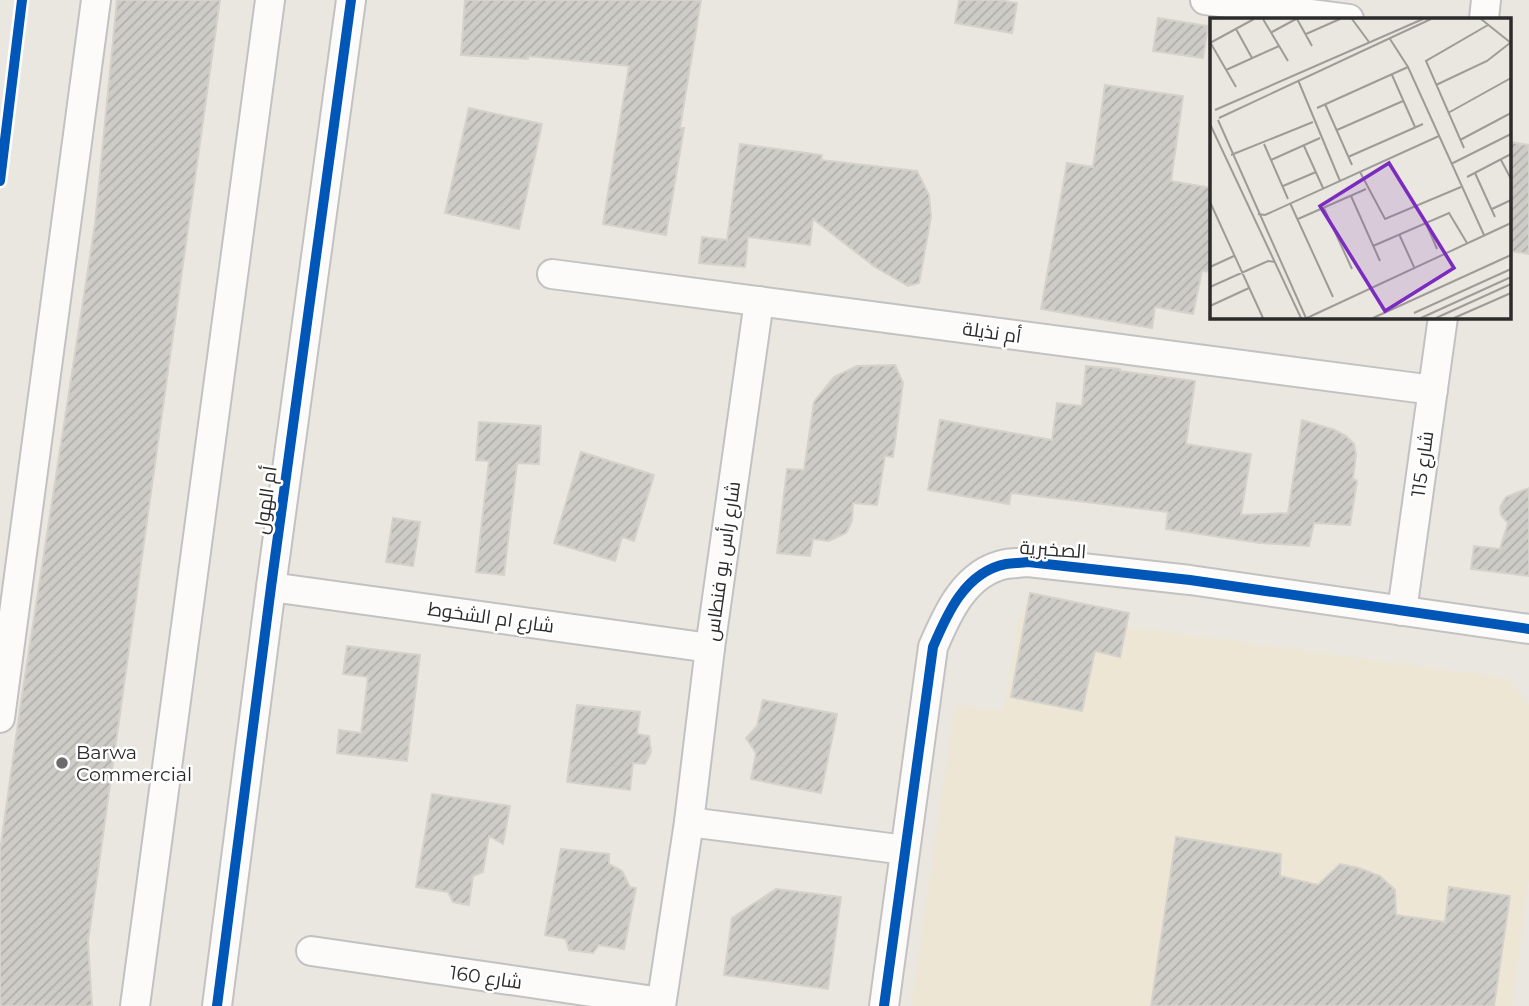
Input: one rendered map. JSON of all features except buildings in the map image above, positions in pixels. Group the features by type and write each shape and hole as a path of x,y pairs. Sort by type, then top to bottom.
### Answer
{"street":[{"path":"0,718 96,0"},
{"path":"135,1006 270,0"},
{"name":"أم الهول","path":"217,1006 351,0"},
{"path":"1205,0 1341,18"},
{"path":"1483,18 1486,0"},
{"name":"أم نذيلة","path":"552,274 1433,390"},
{"name":"شارع رأس بو فنطاس","path":"661,1004 689,822 710,648 760,301"},
{"name":"شارع 115","path":"1402,611 1443,318"},
{"name":"الصخبرية","path":"884,1006 933,648 962,591 983,573 1004,564 1028,562 1190,580 1529,629"},
{"name":"شارع ام الشخوط","path":"271,587 710,648"},
{"path":"689,822 905,850"},
{"name":"شارع 160","path":"311,951 661,1004"}],"shaded area":[{"path":"1020,612 1507,678 1529,704 1529,878 1512,1006 911,1006 955,705 1004,710"}],"cycle path":[{"path":"0,181 22,0"},
{"path":"217,1006 351,0"},
{"path":"884,1006 933,647 951,608 979,576 1006,564 1028,562 1190,580 1529,629"}],"place":[{"name":"Barwa Commercial","path":"62,763"}]}
